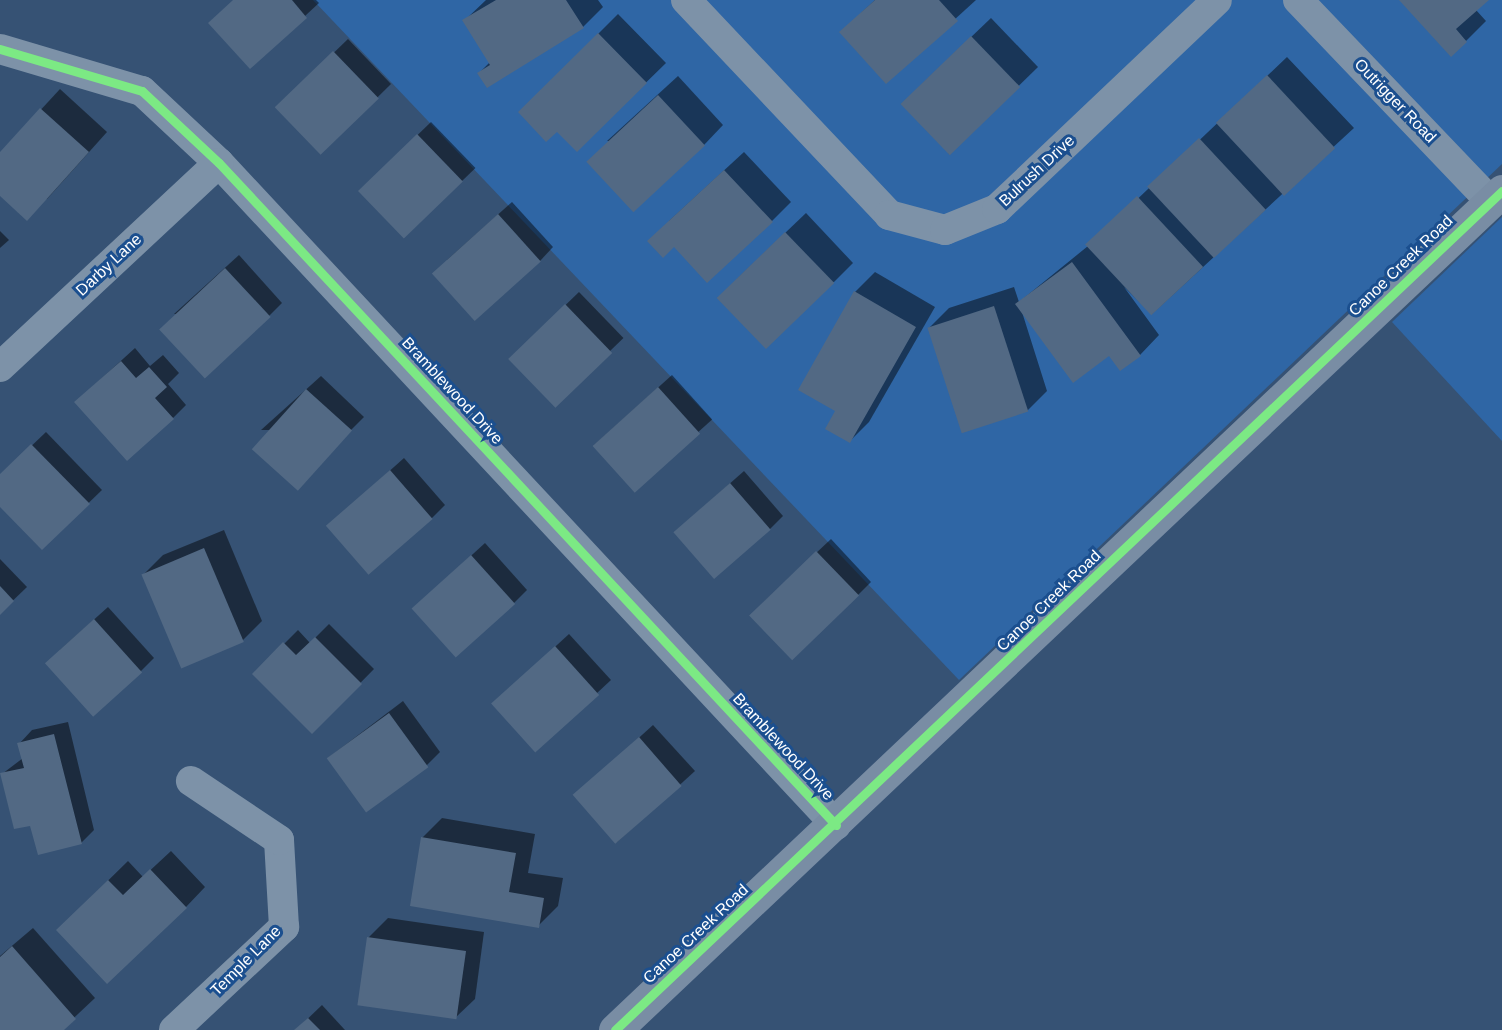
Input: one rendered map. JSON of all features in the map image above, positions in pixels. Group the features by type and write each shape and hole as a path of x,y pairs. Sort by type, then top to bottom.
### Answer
{"main road":[{"name":"Canoe Creek Road","path":"615,1030 836,825 1496,196"}],"street":[{"name":"Bulrush Drive","path":"686,0 889,215 945,230 997,209 1217,0"},
{"name":"Outrigger Road","path":"1298,0 1496,196"},
{"name":"Bramblewood Drive","path":"0,49 142,91 219,163 836,825"},
{"name":"Darby Lane","path":"0,367 219,163"},
{"name":"Temple Lane","path":"174,1030 284,927 279,840 191,781"}],"shaded area":[{"path":"313,0 1502,0 1502,164 959,680"},
{"path":"1502,217 1502,441 1392,322"}],"building":[{"path":"233,0 292,0 307,18 250,69 208,23"},
{"path":"496,0 566,0 584,28 487,88 477,73 490,65 462,20"},
{"path":"875,0 939,0 958,21 886,84 839,32"},
{"path":"1399,0 1489,0 1456,29 1467,42 1451,57"},
{"path":"598,33 647,83 577,152 557,132 546,142 518,112"},
{"path":"971,36 1020,87 950,155 901,104"},
{"path":"333,51 379,98 321,155 275,107"},
{"path":"1267,75 1335,148 1284,196 1216,123"},
{"path":"658,95 705,145 633,212 586,162"},
{"path":"40,108 89,152 27,221 0,196 0,152"},
{"path":"417,134 463,181 404,238 358,191"},
{"path":"1199,138 1266,210 1214,258 1147,186"},
{"path":"724,170 773,222 707,283 674,247 663,258 647,241"},
{"path":"1137,196 1203,267 1151,315 1085,244"},
{"path":"498,214 541,262 475,321 432,274"},
{"path":"785,232 834,283 766,349 717,298"},
{"path":"1072,262 1141,356 1120,371 1109,356 1073,383 1015,304"},
{"path":"225,268 271,317 205,378 159,329"},
{"path":"854,291 916,327 850,443 825,429 835,411 798,390"},
{"path":"565,304 612,353 555,408 508,359"},
{"path":"994,306 1028,412 962,433 927,328"},
{"path":"121,361 136,378 149,367 167,387 155,398 174,419 127,461 74,402"},
{"path":"658,387 700,434 635,493 593,446"},
{"path":"306,389 352,430 298,491 252,449"},
{"path":"31,444 90,504 42,550 0,507 0,474"},
{"path":"390,470 433,519 368,575 326,526"},
{"path":"730,483 771,530 714,579 673,532"},
{"path":"204,548 244,642 181,668 141,575"},
{"path":"816,551 859,596 792,660 749,616"},
{"path":"471,555 515,604 456,658 412,609"},
{"path":"0,586 14,601 0,615"},
{"path":"94,619 142,673 93,717 45,663"},
{"path":"315,637 362,684 312,734 252,674 283,642 296,655"},
{"path":"555,646 599,695 535,753 491,704"},
{"path":"389,713 428,767 366,812 327,758"},
{"path":"54,734 82,844 38,855 30,826 14,829 0,773 24,768 17,743"},
{"path":"639,737 682,786 615,844 573,795"},
{"path":"421,837 516,853 509,892 544,898 539,928 410,906"},
{"path":"150,869 187,908 107,984 56,930 108,880 123,895"},
{"path":"367,937 466,951 456,1019 357,1005"},
{"path":"12,946 76,1019 64,1030 0,1030 0,957"},
{"path":"308,1018 320,1030 294,1030"}],"cycle path":[{"path":"0,49 142,91 219,163 836,825"},
{"path":"615,1030 1502,191"}]}
